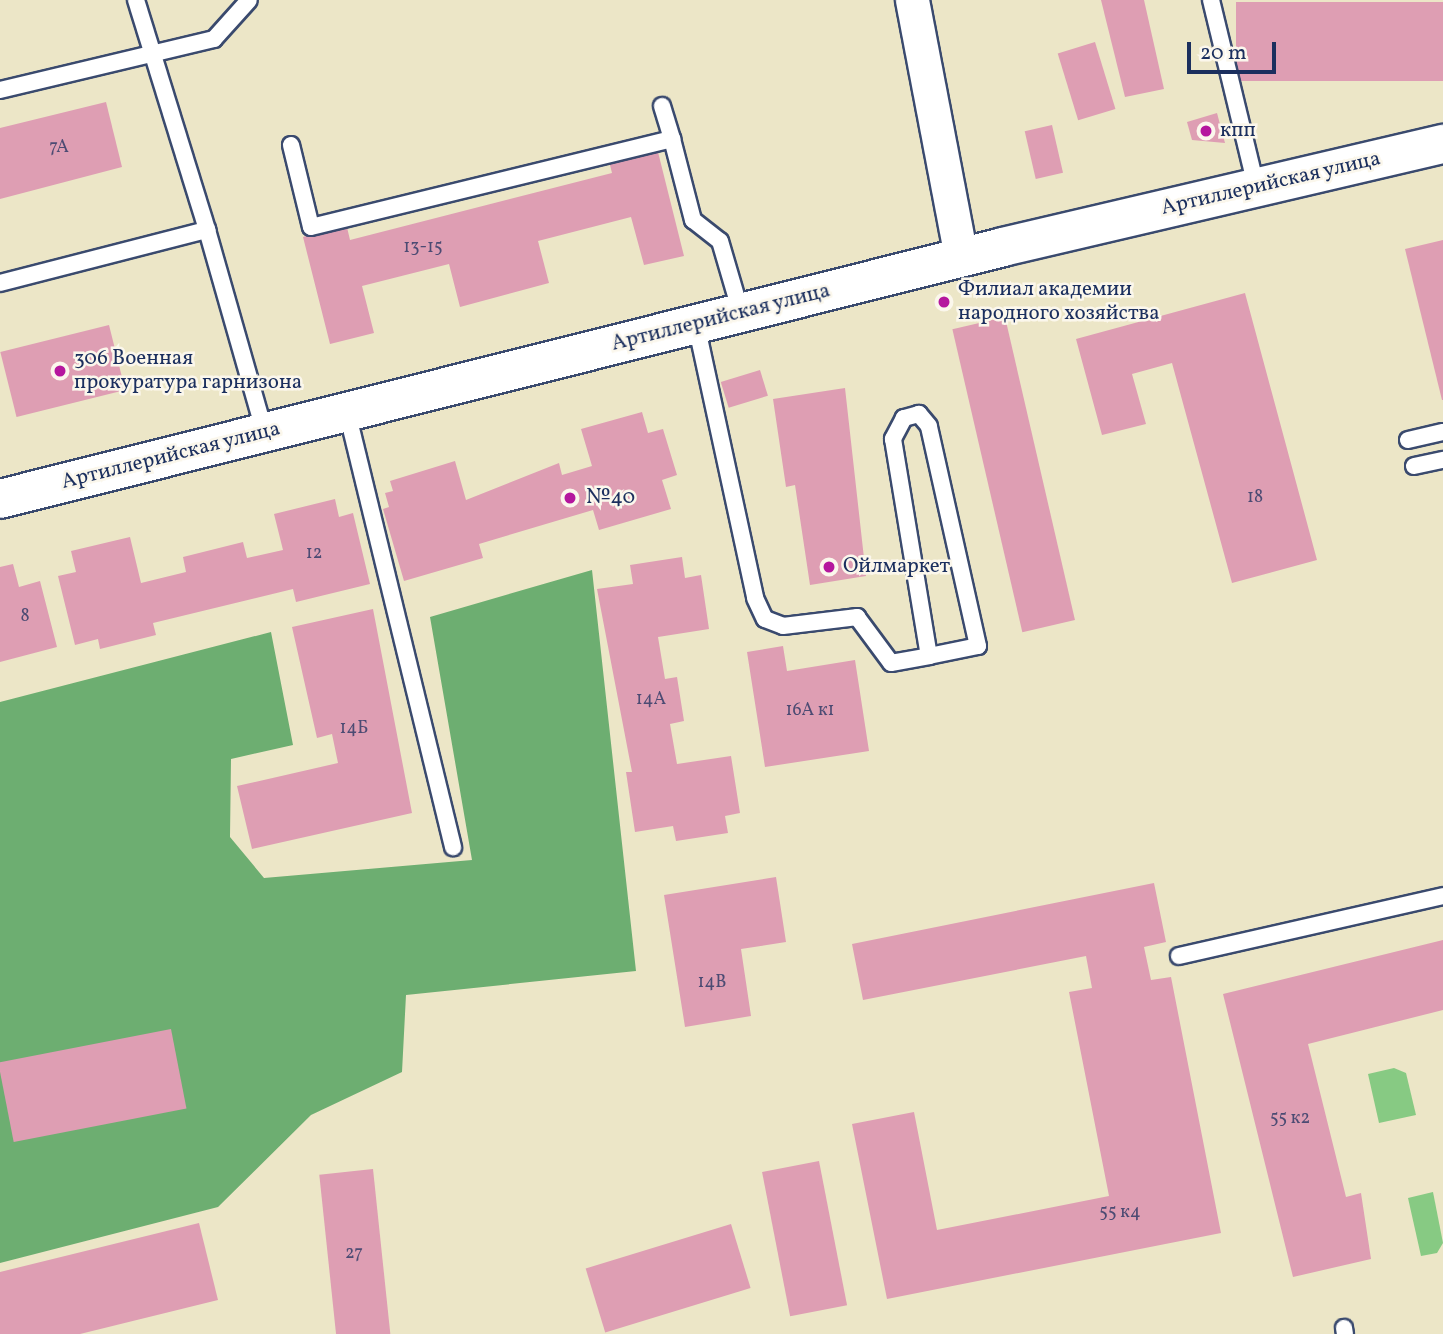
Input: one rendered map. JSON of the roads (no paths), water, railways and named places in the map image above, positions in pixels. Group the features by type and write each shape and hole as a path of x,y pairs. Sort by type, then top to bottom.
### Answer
{"main road":[{"name":"Артиллерийская улица","path":"0,499 961,258 1256,186 1443,144"}],"street":[{"path":"912,0 961,258"}],"lane":[{"path":"136,0 207,230 265,433"},
{"path":"1,86 154,57 214,39 249,0"},
{"path":"1211,0 1256,186"},
{"path":"662,106 693,220 720,241 741,313"},
{"path":"290,145 311,227 672,139"},
{"path":"0,283 207,230"},
{"path":"696,324 755,598 765,619 783,626 857,617 891,663 929,656 978,646 934,438 919,415 904,418 893,439 929,656"},
{"path":"346,412 453,847"},
{"path":"1408,440 1443,432"},
{"path":"1414,466 1443,460"},
{"path":"1179,956 1443,896"}],"place":[{"name":"кпп","path":"1206,131"},
{"name":"Филиал академии народного хозяйства","path":"944,302"},
{"name":"306 Военная прокуратура гарнизона","path":"60,371"},
{"name":"№40","path":"570,498"},
{"name":"Ойлмаркет","path":"829,567"}]}
